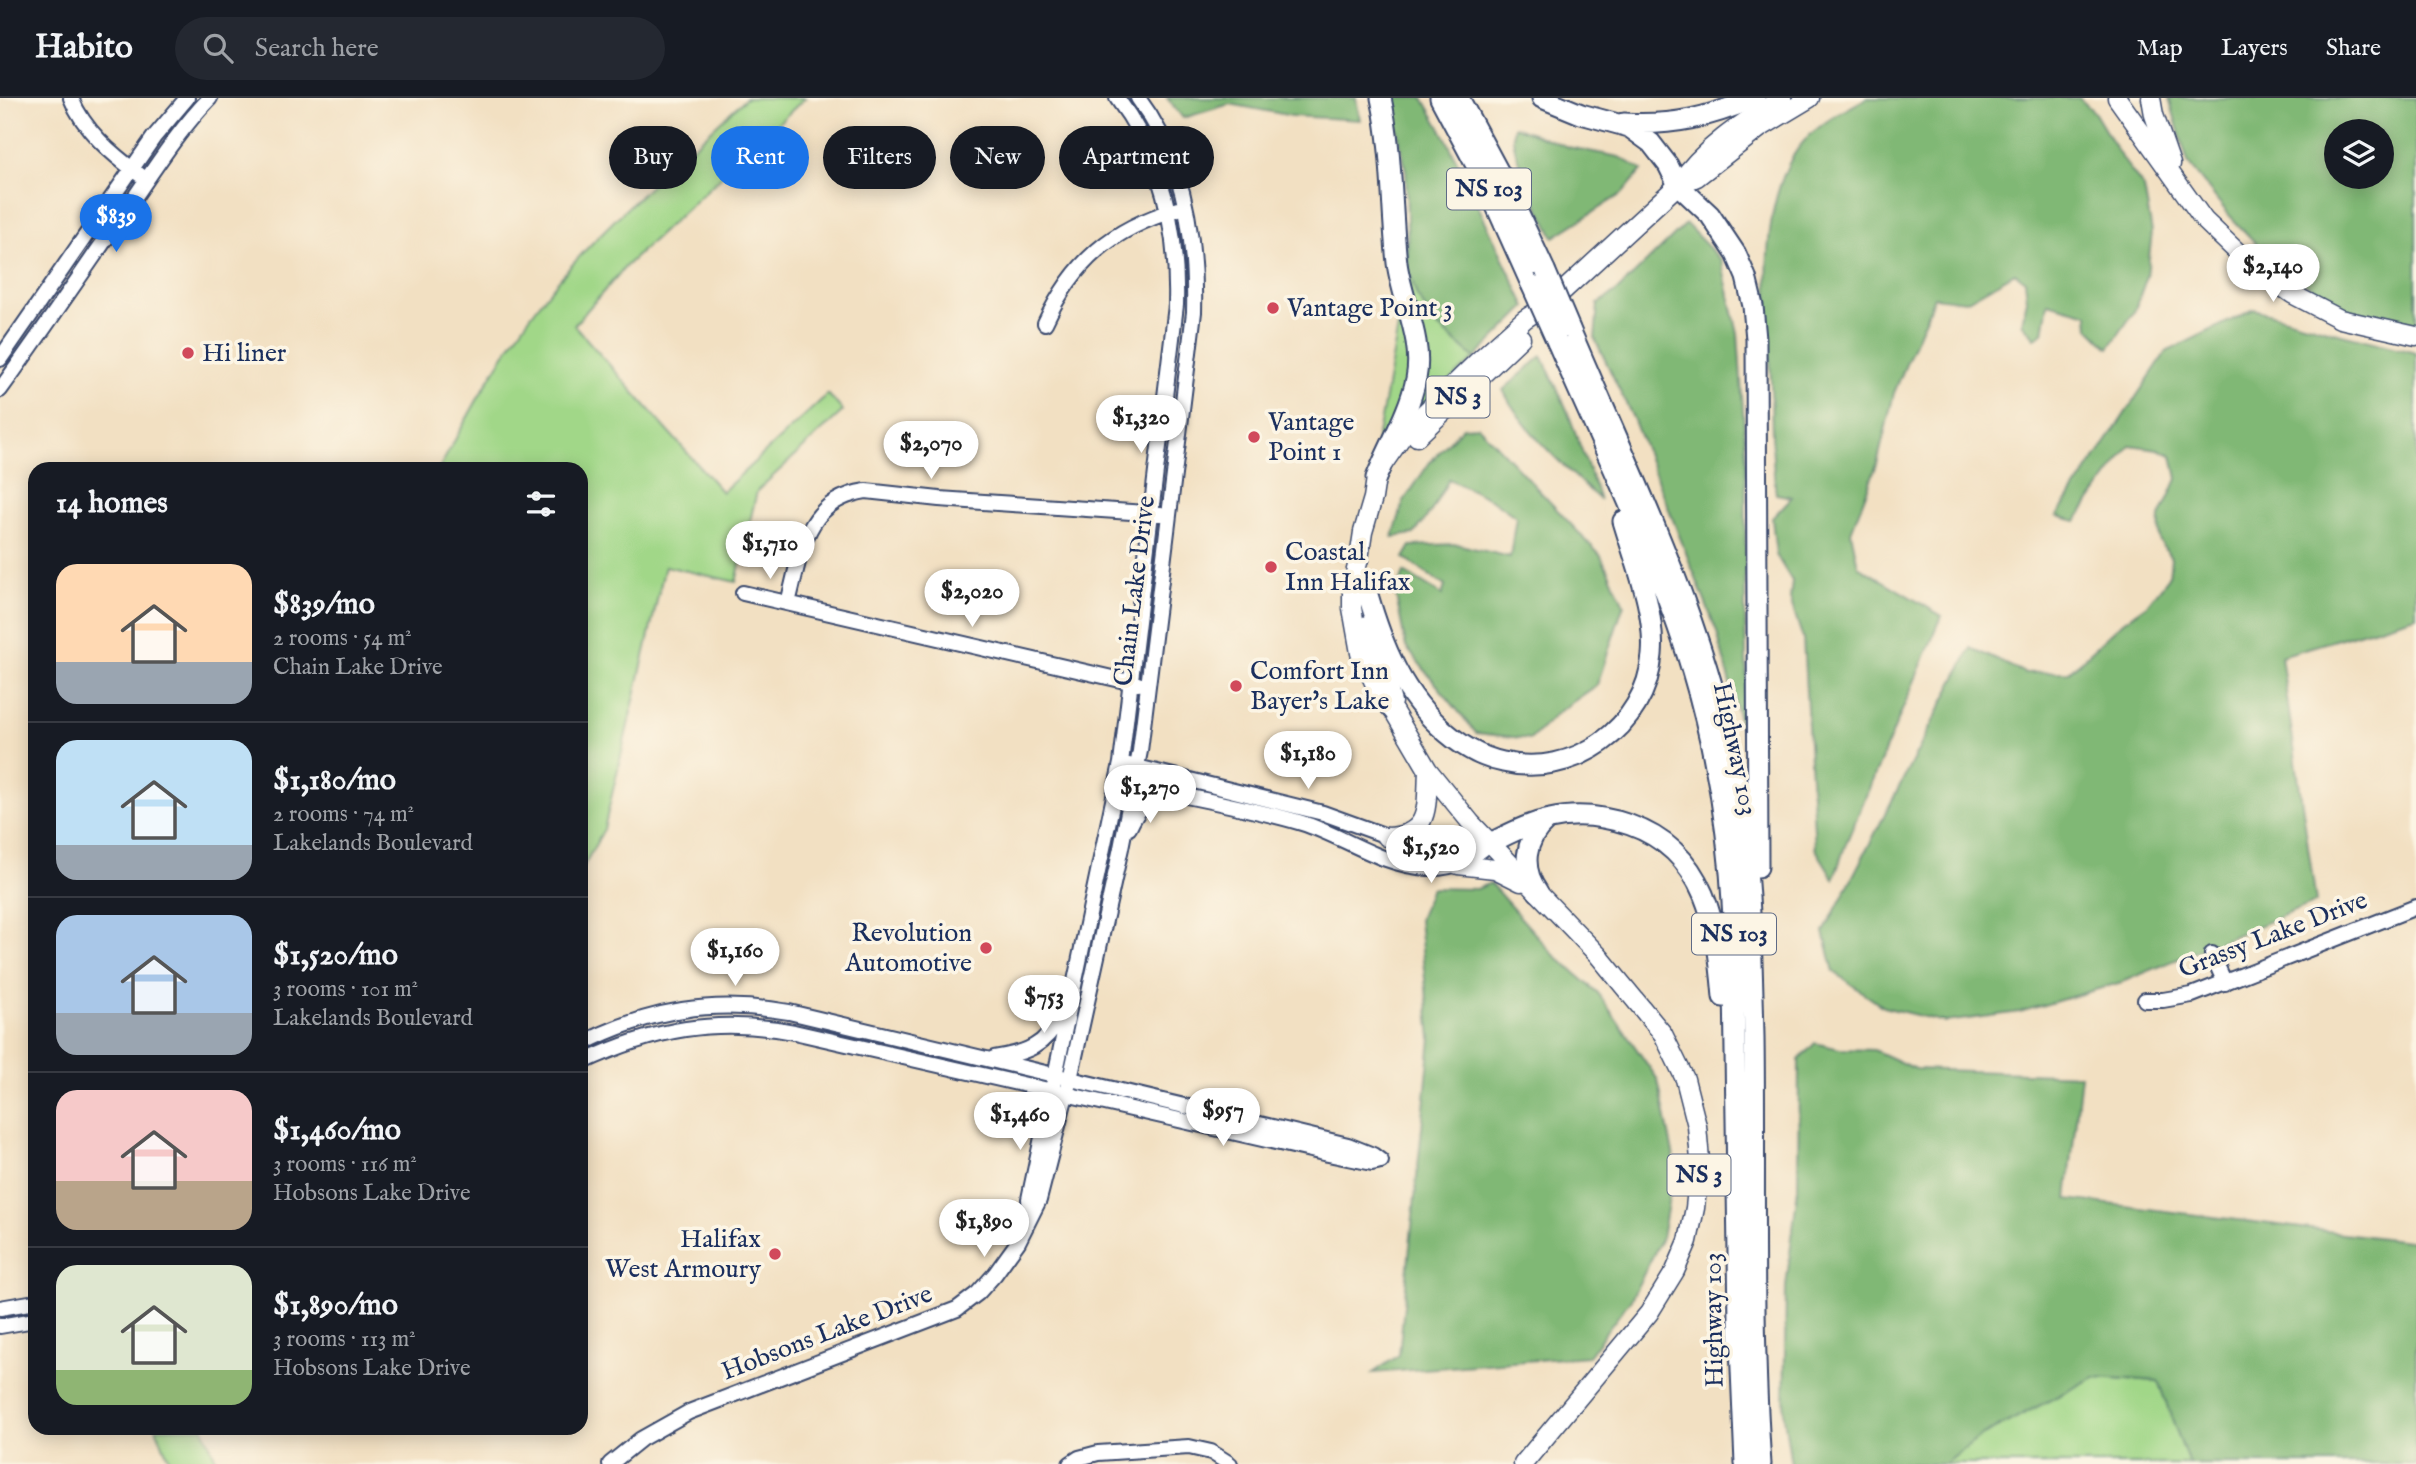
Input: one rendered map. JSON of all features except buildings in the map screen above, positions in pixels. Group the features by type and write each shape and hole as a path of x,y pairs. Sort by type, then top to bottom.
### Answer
{"highway":[{"path":"1376,478 1409,404 1418,361 1398,266 1390,149 1381,98"},
{"name":"Highway 103","path":"1440,98 1538,277"},
{"name":"Highway 103","path":"1460,98 1498,168 1538,277 1563,335 1672,566 1711,677 1732,762 1749,886 1756,1357 1761,1464"},
{"path":"1542,98 1581,114 1629,127 1647,138 1668,165 1678,185 1710,215 1730,243 1746,277 1753,306 1756,339 1758,956 1752,972"},
{"path":"1609,122 1680,122 1714,114 1755,98"},
{"name":"Highway 103","path":"1563,335 1593,426 1662,586 1683,642 1705,721 1722,803 1733,917 1739,1307 1745,1464"},
{"path":"1364,581 1382,641 1399,676 1430,717 1464,746 1492,760 1530,766 1568,760 1602,743 1626,720 1642,693 1651,663 1653,637 1648,607 1593,426"},
{"path":"1490,843 1549,819 1596,817 1620,822 1649,833 1684,860 1694,874 1705,896 1717,937 1723,996 1735,1293 1739,1307"},
{"path":"1538,892 1528,874 1527,853 1535,833 1549,819"}],"main road":[{"name":"NS 3","path":"1373,498 1408,445 1530,329 1550,303 1678,185 1691,165 1782,98"},
{"name":"NS 3","path":"1678,185 1697,177 1760,128 1810,98"},
{"path":"2103,98 2171,184 2182,190"},
{"path":"2117,98 2204,220 2243,257 2292,294 2340,319 2416,335"},
{"path":"2151,98 2167,153 2182,190"},
{"name":"NS 3","path":"1523,1464 1639,1326 1667,1286 1688,1241 1696,1200 1700,1160 1697,1126 1690,1094 1675,1055 1663,1034 1598,955 1490,843 1428,770 1394,712 1381,697 1360,653 1355,631 1352,584 1376,478 1398,442 1431,405 1525,319 1550,303"},
{"name":"NS 3","path":"1359,559 1369,624 1394,712"},
{"path":"1387,837 1409,834 1423,820 1428,770"},
{"path":"1458,865 1495,869 1538,892"}],"street":[{"path":"71,98 85,125 147,180"},
{"path":"0,359 155,137 187,98"},
{"path":"0,390 185,125 210,98"},
{"name":"Chain Lake Drive","path":"1058,1093 1054,1075 1121,763 1176,305 1177,270 1170,211 1147,146 1117,98"},
{"name":"Chain Lake Drive","path":"1058,1093 1070,1079 1137,767 1194,312 1194,254 1186,206 1162,137 1138,98"},
{"path":"1045,324 1066,283 1090,255 1127,229 1186,206"},
{"path":"788,603 810,526 830,504 857,493 866,491 939,499 1151,515 1169,514"},
{"path":"743,593 1148,686"},
{"path":"1121,763 1323,813 1387,837 1421,846 1490,843"},
{"path":"1118,782 1301,823 1404,864 1431,868 1458,865 1490,843"},
{"path":"1121,848 1143,804 1172,793"},
{"name":"Grassy Lake Drive","path":"2145,1000 2192,995 2416,906"},
{"path":"1088,915 1105,919"},
{"path":"2212,954 2225,983"},
{"path":"985,1059 1021,1053 1036,1045 1050,1035 1069,1001"},
{"path":"588,1041 648,1018 683,1008 713,1005 758,1007 1054,1075 1372,1163 1381,1161 1348,1144 1293,1139"},
{"path":"588,1060 639,1040 686,1027 709,1025 777,1029 1058,1093 1205,1118"},
{"path":"892,1055 895,1038"},
{"name":"Hobsons Lake Drive","path":"610,1464 641,1438 689,1412 957,1309 978,1293 1018,1242 1038,1200 1058,1093"},
{"path":"0,1308 28,1302"},
{"path":"0,1326 28,1321"},
{"path":"1070,1464 1098,1452 1189,1447 1211,1452 1230,1464"}],"green space":[{"path":"746,98 805,98 775,126 716,126"},
{"path":"1167,98 1356,98 1360,120 1292,116 1230,104 1183,118"},
{"path":"1391,98 1423,98 1446,138 1526,307 1475,358 1437,326 1417,296 1408,269 1406,171"},
{"path":"1867,98 2079,98 2094,112 2121,157 2144,188 2152,232 2147,276 2134,312 2109,348 2089,328 2088,314 2048,303 2043,333 2035,338 2022,323 2027,300 2025,280 2015,273 1966,301 1934,297 1894,393 1877,464 1851,532 1858,566 1942,616 1846,843 1834,879 1815,848 1803,639 1790,599 1792,581 1776,555 1772,518 1792,497 1776,494 1774,480 1767,266 1774,208 1781,181 1793,156 1816,129"},
{"path":"2169,98 2416,98 2416,330 2355,323 2331,299 2277,266 2230,216 2188,163"},
{"path":"1514,126 1568,147 1619,157 1642,170 1623,193 1554,237 1520,165 1513,137"},
{"path":"711,130 711,186 626,266 574,325 722,492 828,394 843,411 757,491 736,582 665,566 604,829 588,858 588,462 443,462 500,362 527,321 588,247 648,189 697,189 697,143"},
{"path":"1686,224 1721,260 1738,334 1746,457 1745,615 1748,733 1741,728 1717,632 1633,418 1595,339 1598,304 1617,291"},
{"path":"1406,240 1408,269 1437,326 1475,358 1412,415 1405,278"},
{"path":"2254,309 2416,353 2416,616 2281,656 2316,902 2122,982 2020,1012 1945,1022 1883,1007 1834,972 1824,932 1971,648 2025,673 2069,672 2123,622 2148,604 2169,577 2171,558 2159,540 2160,517 2177,479 2172,455 2158,449 2130,445 2076,521 2057,516 2166,352"},
{"path":"1400,316 1408,352 1406,384 1395,414 1376,446"},
{"path":"1542,356 1567,410 1600,500 1534,434 1503,390"},
{"path":"1478,426 1601,556 1624,604 1597,685 1557,713 1531,739 1476,733 1406,647 1396,596 1404,572 1442,595 1445,586 1404,558 1411,546 1456,544 1510,557 1516,517 1492,500 1449,479 1432,510 1414,534 1393,537 1404,501 1430,462 1463,427"},
{"path":"1490,883 1553,954 1598,993 1658,1080 1675,1163 1662,1238 1631,1299 1588,1356 1373,1373 1399,1355 1431,1038 1419,920 1431,888 1477,889"},
{"path":"1815,1043 1840,1049 1874,1050 1915,1069 2081,1075 2067,1199 2416,1242 2416,1464 2189,1464 2158,1381 2094,1377 1981,1436 1945,1464 1791,1464 1784,1417 1786,1287 1798,1187 1799,1060"},
{"path":"2094,1377 2158,1381 2189,1464 1945,1464 1981,1436"},
{"path":"159,1435 206,1435 218,1464 171,1464"}],"place":[{"name":"Vantage Point 3","path":"1273,308"},
{"name":"Hi liner","path":"188,353"},
{"name":"Vantage Point 1","path":"1254,437"},
{"name":"Coastal Inn Halifax","path":"1271,567"},
{"name":"Comfort Inn Bayer's Lake","path":"1236,686"},
{"name":"Revolution Automotive","path":"986,948"},
{"name":"Halifax West Armoury","path":"775,1254"}]}
